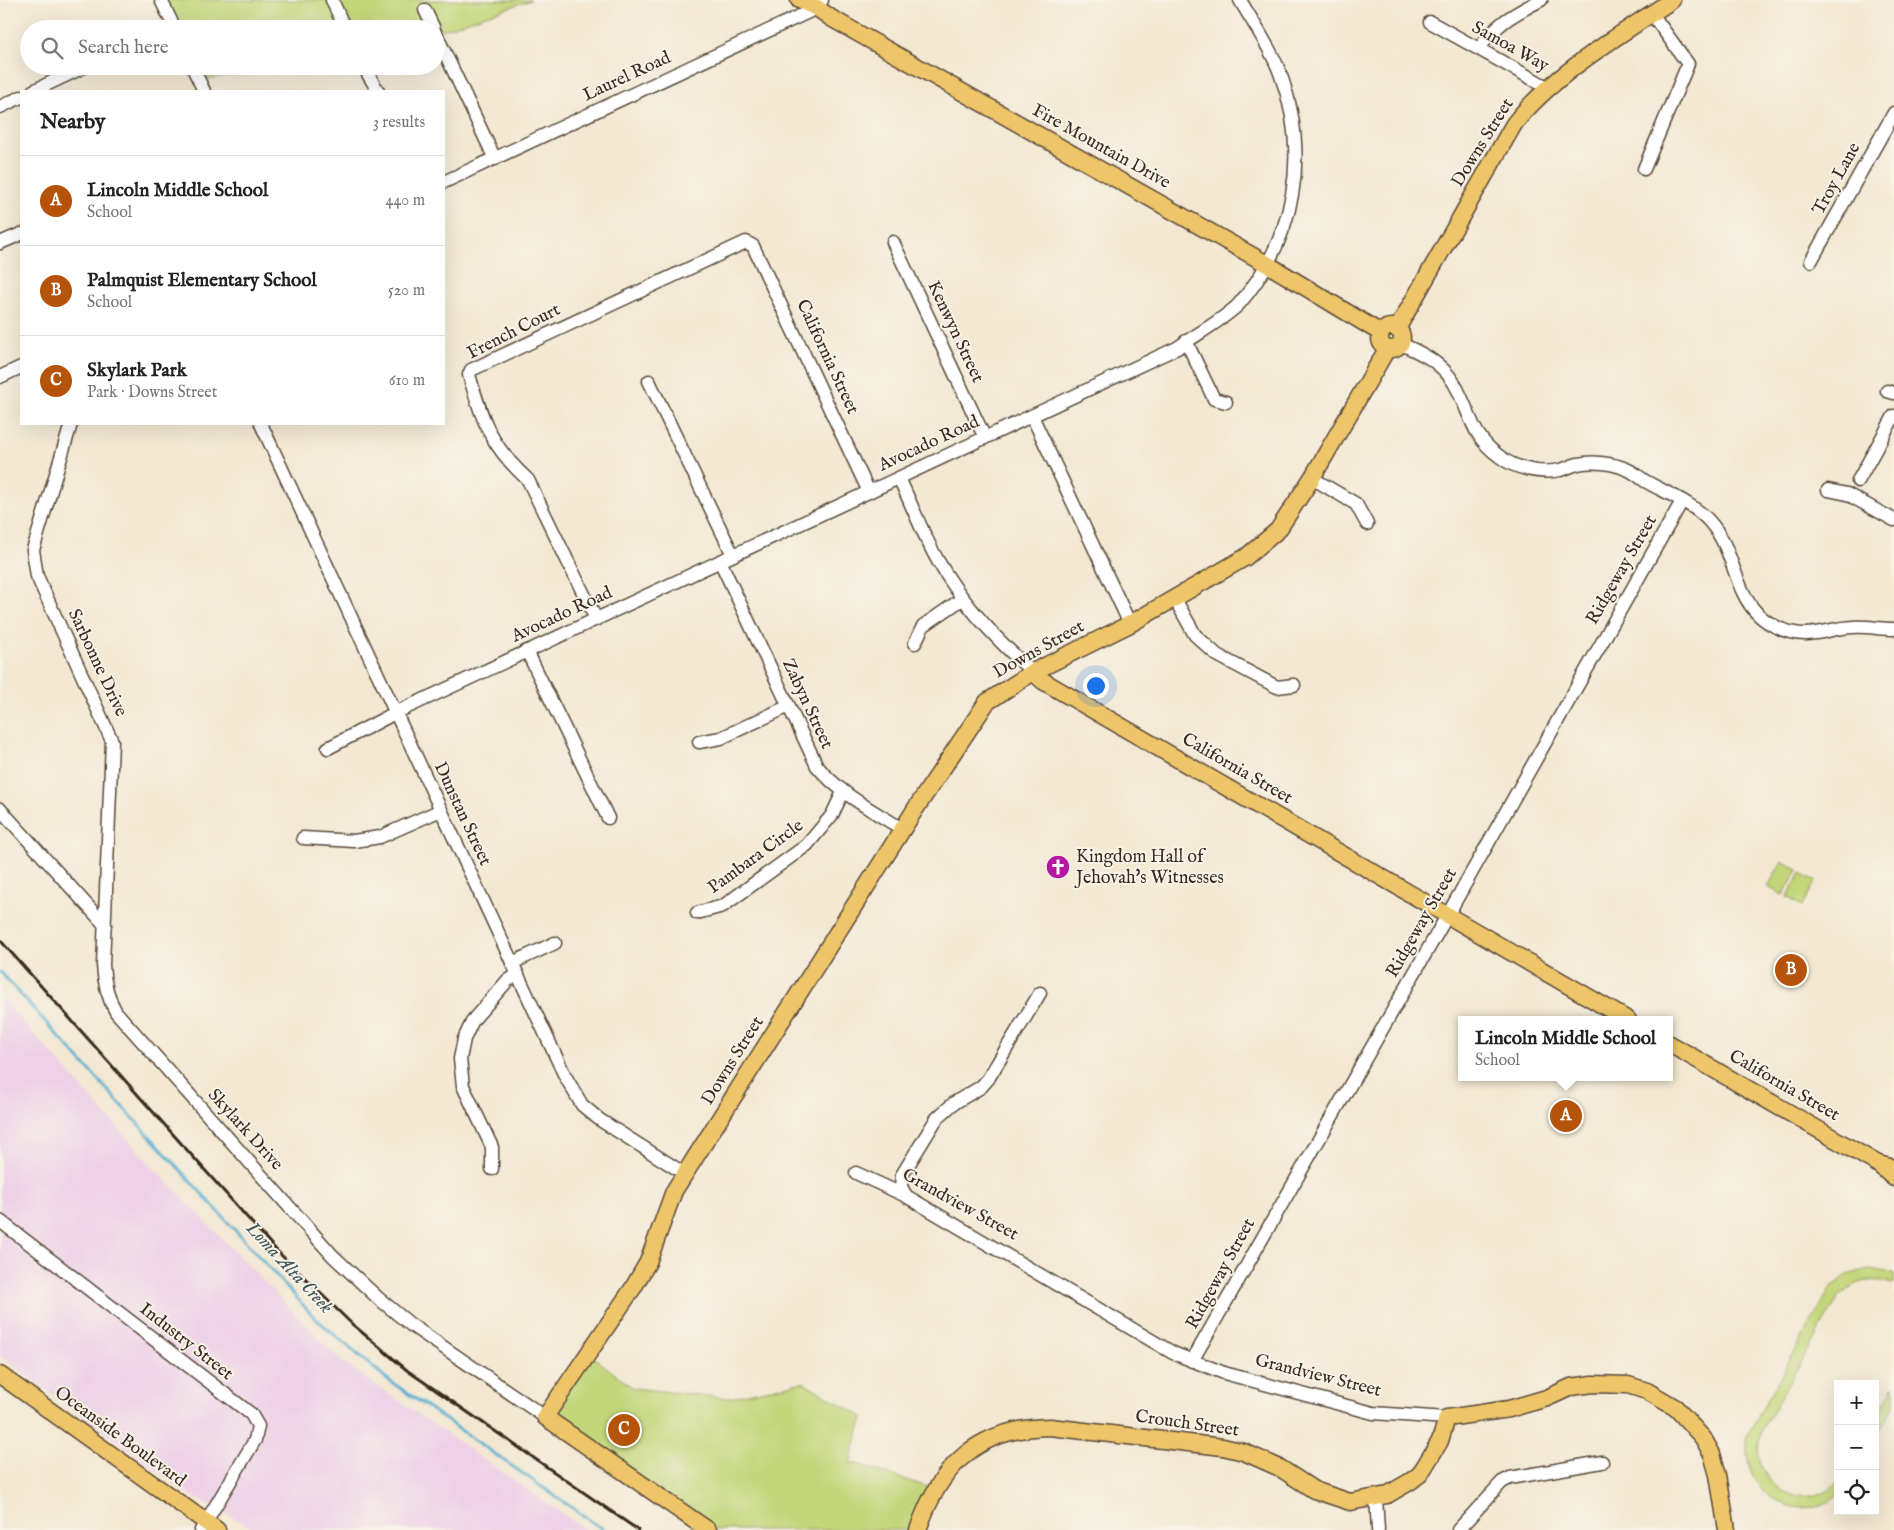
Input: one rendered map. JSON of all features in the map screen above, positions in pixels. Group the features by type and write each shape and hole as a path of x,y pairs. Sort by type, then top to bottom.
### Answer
{"main road":[{"name":"Fire Mountain Drive","path":"799,0 820,4 830,18 1267,264 1381,333 1386,328 1395,341"},
{"name":"Downs Street","path":"545,1417 633,1288 648,1262 674,1191 902,829 987,702 1033,672 1130,624 1175,599 1246,557 1278,530 1312,478 1395,341 1514,124 1528,105 1547,87 1672,0"},
{"name":"California Street","path":"1033,672 1043,682 1344,853 1448,916 1621,1016"},
{"name":"California Street","path":"1673,1046 1886,1166 1894,1178"},
{"name":"Oceanside Boulevard","path":"0,1375 207,1528"},
{"name":"Grandview Street","path":"1447,1418 1509,1409 1547,1398 1572,1387 1593,1384 1628,1385 1647,1391 1676,1408 1703,1438 1712,1454 1718,1475 1727,1530"},
{"path":"545,1417 708,1530"},
{"name":"Crouch Street","path":"918,1530 934,1489 959,1458 1002,1433 1032,1427 1050,1427 1223,1447 1244,1452 1280,1468 1314,1490 1350,1502 1387,1495 1420,1474 1440,1441 1447,1418"}],"street":[{"path":"161,0 168,20"},
{"path":"332,0 341,20"},
{"name":"Avocado Road","path":"328,748 395,712 1177,348 1238,305 1267,264 1290,210 1296,174 1296,150 1291,106 1280,71 1240,0"},
{"path":"1479,49 1491,31 1502,22 1541,0"},
{"name":"Laurel Road","path":"445,182 820,4"},
{"path":"424,10 429,20"},
{"path":"1644,169 1688,64 1652,14"},
{"name":"Samoa Way","path":"1430,22 1547,87"},
{"path":"445,53 495,158"},
{"path":"35,90 67,75"},
{"path":"196,75 204,90"},
{"path":"368,75 377,90"},
{"path":"0,107 20,97"},
{"name":"Troy Lane","path":"1812,261 1894,113"},
{"path":"0,243 20,234"},
{"name":"California Street","path":"746,242 753,246 869,492"},
{"name":"French Court","path":"596,619 528,480 494,444 469,375 472,370 746,242"},
{"name":"Kenwyn Street","path":"893,242 985,438"},
{"path":"1186,341 1214,399 1226,402"},
{"path":"1395,341 1427,356 1438,364 1454,382 1471,424 1483,442 1499,457 1512,464 1533,470 1560,470 1578,464 1596,462 1626,469 1682,501 1709,520 1720,536 1743,596 1754,612 1770,624 1806,636 1853,626 1894,629"},
{"path":"0,377 20,367"},
{"path":"649,381 733,555"},
{"path":"1032,416 1130,624"},
{"path":"1858,481 1894,416"},
{"name":"Sarbonne Drive","path":"71,425 33,550 37,576 112,741 105,925"},
{"name":"Dunstan Street","path":"261,425 564,1076 582,1105 600,1120 685,1174"},
{"name":"California Street","path":"899,478 938,560 962,599 978,619 1033,672"},
{"path":"1312,478 1356,504 1367,524"},
{"path":"1828,490 1847,494 1894,520"},
{"name":"Ridgeway Street","path":"1192,1361 1448,916 1682,501"},
{"name":"Zabyn Street","path":"720,561 817,766 843,792 902,829"},
{"path":"915,644 923,626 962,599"},
{"path":"1175,599 1195,635 1217,655 1278,687 1294,685"},
{"path":"527,650 608,818"},
{"path":"700,742 721,738 789,706"},
{"name":"Pambara Circle","path":"697,913 723,906 807,846 832,815 843,792"},
{"path":"0,809 105,925"},
{"path":"303,838 354,842 380,837 441,810"},
{"name":"Skylark Drive","path":"105,925 104,983 116,1012 320,1242 378,1298 411,1325 545,1417"},
{"path":"492,1169 492,1147 462,1086 460,1059 464,1039 474,1020 515,969 555,943"},
{"path":"906,1196 901,1186 902,1175 937,1118 954,1103 981,1087 988,1079 1040,993"},
{"name":"Grandview Street","path":"856,1173 906,1196 1173,1353 1192,1361 1224,1373 1373,1413 1447,1418"},
{"name":"Industry Street","path":"0,1222 251,1414 258,1426 255,1440 207,1528"},
{"path":"1458,1530 1480,1508 1491,1492 1510,1478 1602,1462"},
{"path":"1376,1498 1378,1530"}],"shaded area":[{"path":"0,996 151,1165 341,1361 586,1530 256,1530 189,1494 0,1356"}],"green space":[{"path":"161,0 531,0 445,29 445,20 171,20"},
{"path":"196,75 235,75 199,80"},
{"path":"1782,861 1798,870 1783,895 1768,887"},
{"path":"1801,873 1816,881 1802,906 1787,897"},
{"path":"1869,1269 1894,1273 1894,1285 1879,1281 1864,1282 1851,1287 1839,1297 1762,1429 1758,1447 1761,1464 1768,1478 1779,1488 1792,1495 1807,1496 1823,1492 1834,1484 1834,1498 1820,1505 1802,1508 1786,1505 1771,1498 1759,1486 1751,1471 1747,1454 1748,1434 1830,1289 1847,1275"},
{"path":"588,1353 633,1388 729,1398 803,1382 863,1417 850,1462 934,1489 920,1530 708,1530 545,1417"},
{"path":"1894,1385 1894,1406 1879,1432 1879,1411"}],"waterway":[{"name":"Loma Alta Creek","path":"0,972 315,1318 387,1379 604,1530"}],"railway":[{"path":"0,940 277,1251 352,1324 408,1371 638,1530"}],"place":[{"name":"Kingdom Hall of Jehovah's Witnesses","path":"1058,867"},
{"name":"Palmquist Elementary School","path":"1791,970"},
{"name":"Lincoln Middle School","path":"1566,1116"},
{"name":"Skylark Park","path":"624,1430"}]}
